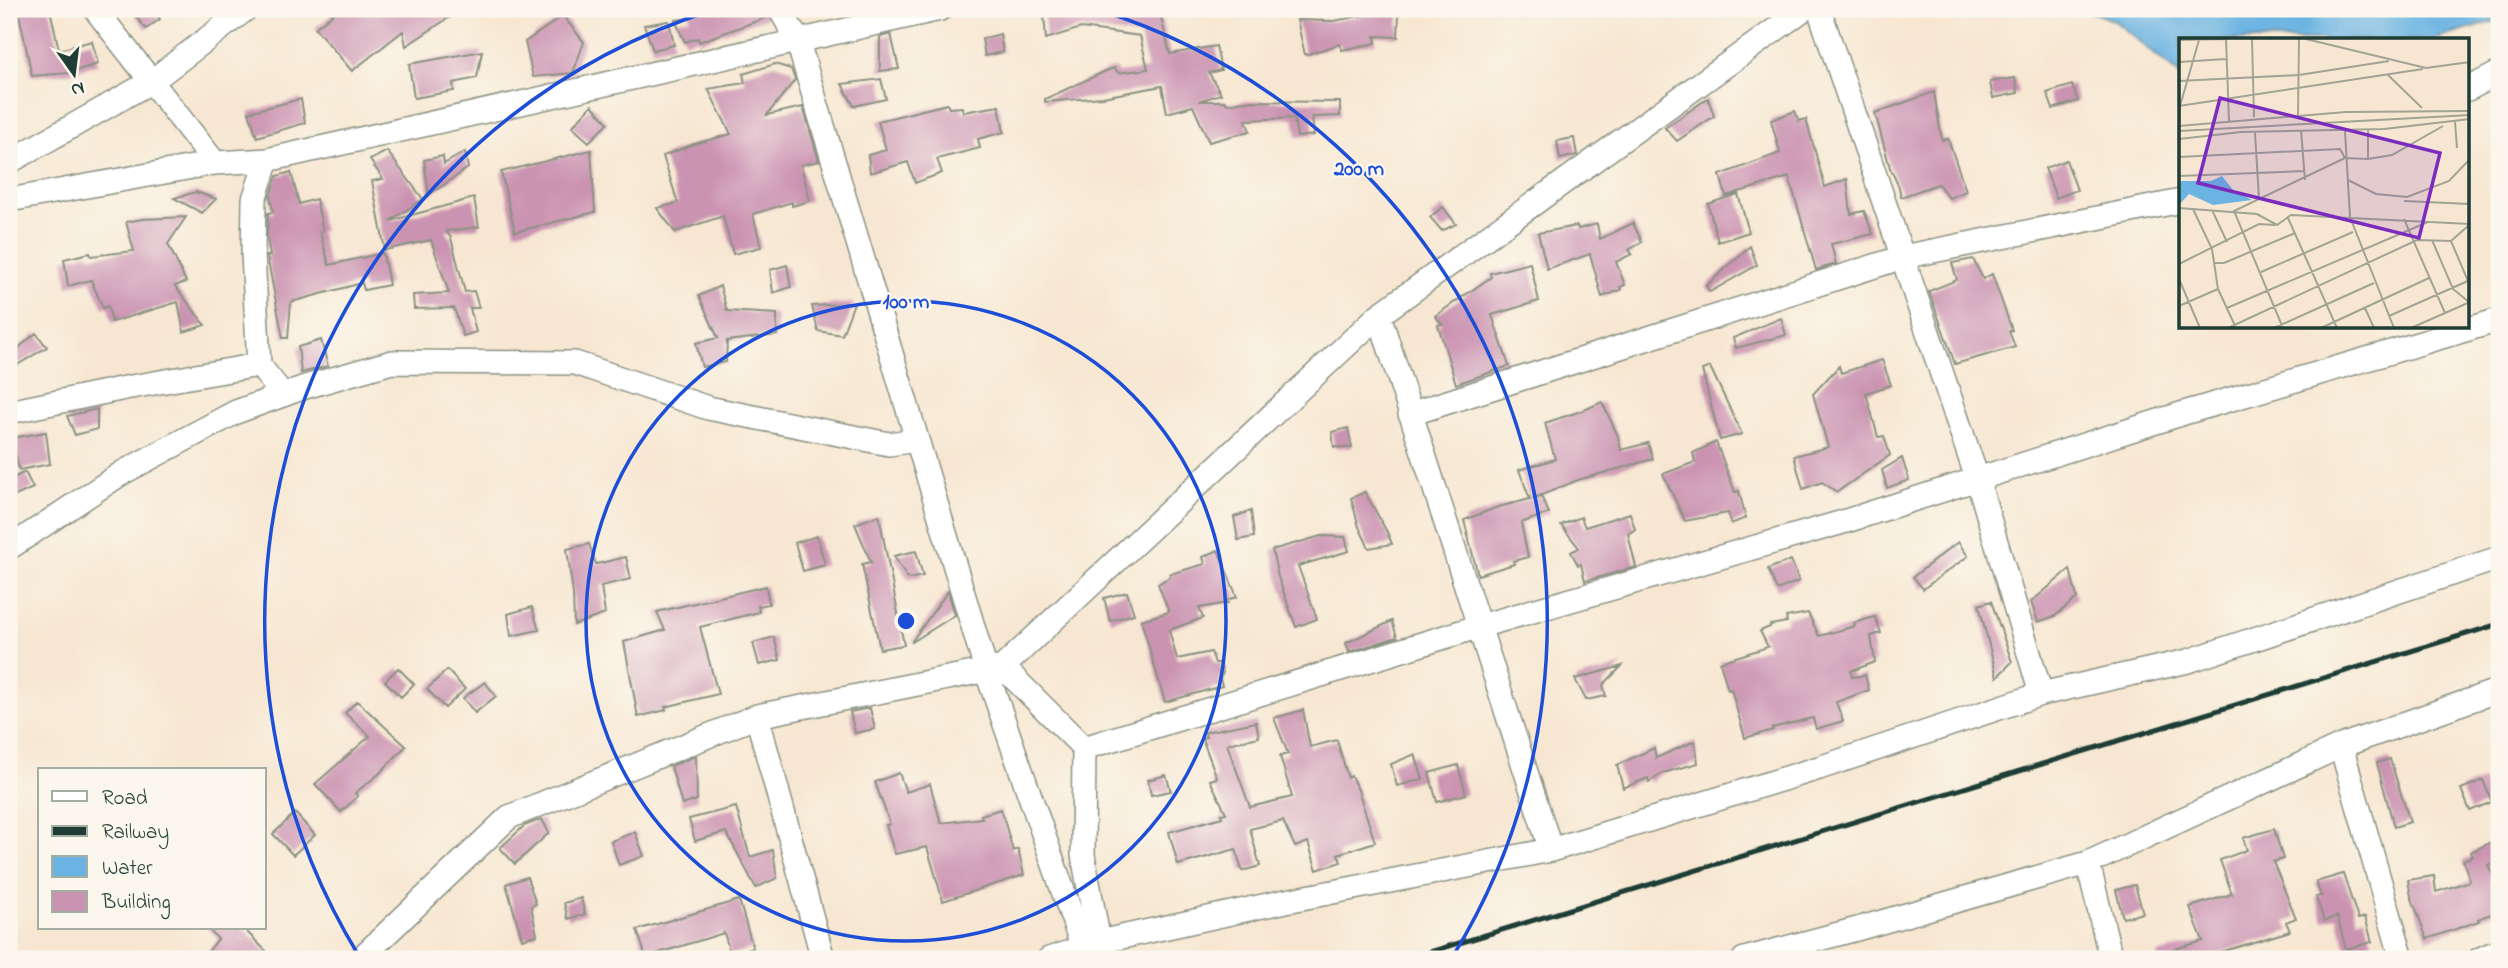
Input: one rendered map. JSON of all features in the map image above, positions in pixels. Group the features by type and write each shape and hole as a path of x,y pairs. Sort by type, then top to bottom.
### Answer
{"street":[{"path":"95,9 215,163"},
{"path":"9,162 152,81 246,9"},
{"path":"780,9 797,39 917,440 1091,944"},
{"path":"9,200 215,163 267,160 940,9"},
{"path":"360,959 509,817 758,716 994,668 1379,316 1804,9"},
{"path":"1819,9 1978,481 2040,694"},
{"path":"2470,88 2499,73"},
{"path":"267,160 254,200 253,254 259,365 283,395"},
{"path":"1410,414 1903,257 2179,201"},
{"path":"1379,316 1551,850"},
{"path":"2470,329 2499,320"},
{"path":"1084,748 1477,627 1843,522 1978,481 2183,413 2468,329"},
{"path":"9,548 122,473 236,412 392,362 575,363 708,408 889,444 917,440"},
{"path":"9,412 125,388 259,365"},
{"path":"1049,959 1091,944 1286,901 1551,850 1819,768 2040,694 2188,661 2499,558"},
{"path":"994,668 1084,748 1083,855 1091,944"},
{"path":"1744,959 2088,863 2341,746 2499,690"},
{"path":"758,716 823,959"},
{"path":"2341,746 2402,959"},
{"path":"2088,863 2111,959"},
{"path":"2480,959 2499,951"}],"water":[{"path":"2084,9 2499,9 2499,20 2440,38 2179,38 2179,74 2115,21"}],"building":[{"path":"18,9 50,9 59,50 92,41 98,64 68,73 32,76"},
{"path":"130,9 150,9 160,19 146,29"},
{"path":"339,9 462,9 406,46 403,31 352,71 315,28"},
{"path":"687,9 766,9 768,17 699,42 698,38 685,42 675,20 690,18"},
{"path":"1061,9 1159,9 1170,54 1216,46 1221,70 1209,73 1221,94 1199,101 1225,101 1227,104 1244,101 1340,102 1340,116 1312,117 1314,135 1297,137 1294,118 1246,120 1250,131 1209,142 1193,106 1167,113 1162,86 1103,97 1045,102 1045,99 1108,70 1115,68 1118,73 1148,69 1140,36 1081,28 1046,39 1044,15"},
{"path":"1399,13 1398,37 1375,36 1376,43 1342,50 1340,44 1305,55 1297,20 1334,21 1370,14"},
{"path":"563,16 584,42 573,73 533,77 525,42"},
{"path":"669,21 674,45 653,50 644,25"},
{"path":"891,34 899,69 880,71 880,37"},
{"path":"1000,34 1003,52 985,56 982,39"},
{"path":"482,51 477,78 453,83 454,91 414,98 409,64"},
{"path":"775,64 791,69 795,80 767,115 803,107 819,161 801,165 810,201 792,206 792,202 753,214 761,247 733,254 723,216 675,232 657,208 678,203 663,156 731,134 708,89 745,83 743,74"},
{"path":"2015,78 2018,93 1993,98 1990,82"},
{"path":"881,79 886,99 854,106 842,84"},
{"path":"2072,85 2078,101 2053,109 2047,93"},
{"path":"1934,92 1942,140 1948,139 1966,191 1949,198 1938,184 1901,197 1875,113"},
{"path":"1708,98 1714,116 1677,141 1665,128"},
{"path":"301,99 305,123 257,137 249,112"},
{"path":"947,104 949,108 962,107 963,112 999,106 1004,132 978,139 980,148 937,159 942,173 915,183 908,162 870,173 868,155 886,150 878,121"},
{"path":"592,105 608,123 589,142 572,127"},
{"path":"1795,111 1799,121 1806,119 1825,187 1847,179 1851,214 1864,211 1873,234 1831,244 1836,264 1816,270 1789,177 1726,196 1720,175 1780,153 1771,120"},
{"path":"1574,138 1577,155 1560,159 1557,141"},
{"path":"591,150 595,212 515,232 501,172"},
{"path":"387,151 423,199 390,221 474,198 479,227 446,231 451,238 465,292 474,291 479,308 470,308 476,332 463,336 454,308 414,309 413,295 449,293 431,240 385,250 372,181 383,179 370,160"},
{"path":"465,152 468,168 429,195 424,160 443,156 444,164"},
{"path":"2066,160 2077,190 2056,198 2045,168"},
{"path":"291,172 299,204 316,199 323,231 320,232 329,265 383,253 389,285 364,290 362,283 291,302 288,338 283,338 267,256 270,256 267,237 268,213 273,212 270,196 277,176"},
{"path":"196,192 216,199 202,213 174,198"},
{"path":"1738,194 1749,232 1718,242 1708,204"},
{"path":"1443,207 1456,224 1442,231 1430,217"},
{"path":"186,217 168,244 186,282 175,286 205,325 184,332 178,302 112,322 108,306 103,308 91,280 68,286 64,259 90,253 91,256 134,251 126,222"},
{"path":"1633,223 1642,242 1629,250 1632,254 1616,262 1625,285 1620,287 1621,290 1602,297 1590,254 1547,269 1538,233 1597,224 1600,239"},
{"path":"1750,246 1757,265 1710,292 1706,286"},
{"path":"1973,259 1983,279 1992,274 2012,330 2009,331 2015,347 1955,364 1929,291 1957,280 1952,263"},
{"path":"1530,263 1539,301 1492,315 1509,366 1456,384 1438,325 1442,324 1435,316 1491,277 1490,273"},
{"path":"787,265 791,287 773,293 770,270"},
{"path":"720,286 727,311 777,314 777,335 727,341 726,362 702,367 696,343 718,338 699,296"},
{"path":"854,303 842,335 818,331 812,306"},
{"path":"1781,318 1786,335 1736,348 1733,338"},
{"path":"36,333 47,347 9,370 9,356"},
{"path":"321,340 328,366 301,373 298,347"},
{"path":"1882,360 1891,385 1866,393 1878,437 1884,436 1890,455 1837,492 1822,482 1803,489 1794,456 1828,447 1813,394 1839,366 1841,373"},
{"path":"1710,367 1742,434 1720,440 1702,370"},
{"path":"1602,402 1618,436 1621,450 1648,443 1653,459 1578,480 1532,499 1541,496 1549,513 1521,523 1528,557 1478,575 1464,520 1530,499 1519,470 1555,459 1545,423"},
{"path":"97,409 97,429 75,435 67,416"},
{"path":"1348,428 1352,448 1334,447 1332,432"},
{"path":"46,432 50,464 19,470 12,438"},
{"path":"1716,442 1735,492 1739,491 1746,518 1731,524 1728,513 1685,521 1663,474 1695,462 1693,453"},
{"path":"1902,458 1909,480 1887,488 1882,470"},
{"path":"25,472 33,488 9,499 9,480"},
{"path":"1365,492 1392,544 1369,548 1359,527 1351,498"},
{"path":"1251,511 1254,537 1238,540 1234,517"},
{"path":"1630,513 1635,529 1628,534 1636,567 1585,581 1581,564 1578,565 1571,552 1579,548 1561,525 1581,517 1585,527"},
{"path":"879,515 904,645 880,649 862,564 871,562 855,524"},
{"path":"817,536 825,565 803,571 795,543"},
{"path":"1321,536 1345,537 1349,551 1298,566 1317,619 1296,627 1278,577 1272,550"},
{"path":"1958,542 1968,556 1923,589 1913,577"},
{"path":"589,544 596,564 626,557 631,579 601,586 605,614 574,625 567,549"},
{"path":"1218,550 1237,597 1227,600 1228,603 1199,608 1203,618 1169,630 1177,659 1211,652 1215,663 1220,663 1223,673 1220,678 1222,686 1165,702 1141,620 1169,612 1158,584 1170,577 1170,574 1205,564 1203,557"},
{"path":"916,551 923,576 908,579 894,556"},
{"path":"1791,560 1799,581 1777,590 1768,569"},
{"path":"2070,569 2077,598 2055,616 2038,622 2031,602"},
{"path":"766,586 769,604 758,606 759,612 700,627 718,694 665,707 666,710 638,717 624,642 665,630 657,612"},
{"path":"948,591 955,615 912,642 912,641"},
{"path":"1127,592 1134,614 1110,621 1104,598"},
{"path":"1991,601 2012,662 1997,677 1979,605"},
{"path":"532,607 539,630 511,636 508,614"},
{"path":"1808,613 1819,636 1875,617 1881,633 1871,636 1875,662 1851,671 1852,677 1865,675 1869,690 1836,702 1843,721 1816,729 1813,718 1745,738 1720,662 1768,647 1760,631 1770,625 1787,622 1786,617"},
{"path":"1392,621 1397,637 1349,652 1346,643"},
{"path":"774,637 780,660 759,665 753,643"},
{"path":"1622,666 1603,685 1606,696 1586,700 1575,679"},
{"path":"398,668 414,684 401,697 385,681"},
{"path":"447,670 465,689 445,708 427,689"},
{"path":"485,682 496,696 475,713 463,698"},
{"path":"357,701 406,746 379,774 355,793 358,796 341,812 315,784 370,736 345,713"},
{"path":"870,708 875,729 855,733 850,712"},
{"path":"1303,710 1310,747 1337,740 1348,778 1351,776 1358,790 1375,842 1338,854 1341,862 1317,870 1308,842 1295,847 1283,821 1250,829 1260,866 1242,871 1236,849 1178,865 1169,832 1222,817 1221,814 1226,813 1210,780 1217,778 1202,738 1206,737 1205,732 1256,722 1259,737 1227,744 1250,807 1292,797 1280,756 1288,754 1274,718"},
{"path":"1695,741 1698,763 1663,773 1649,782 1648,778 1623,788 1617,765 1654,748 1656,758"},
{"path":"1415,754 1423,779 1397,786 1391,764"},
{"path":"696,756 697,800 682,805 671,766"},
{"path":"2390,759 2410,822 2394,827 2377,763"},
{"path":"1458,765 1466,794 1437,802 1429,773"},
{"path":"899,773 906,792 930,784 941,823 982,818 981,815 1001,809 1013,851 1018,849 1024,875 943,901 927,847 895,854 886,825 890,824 875,782"},
{"path":"1166,775 1171,791 1151,795 1148,780"},
{"path":"2483,780 2492,802 2470,811 2461,789"},
{"path":"736,807 750,857 773,850 777,878 756,888 726,832 695,841 689,819"},
{"path":"295,813 315,835 293,855 273,834"},
{"path":"542,819 549,833 515,864 500,848 524,826"},
{"path":"2274,829 2283,859 2273,862 2296,918 2286,922 2290,931 2221,952 2224,959 2158,959 2157,954 2203,941 2190,907 2232,894 2220,860 2247,850 2243,838"},
{"path":"635,832 644,856 619,865 611,841"},
{"path":"2495,840 2499,849 2499,860 2488,865 2499,888 2499,911 2427,939 2408,880 2434,876 2436,892 2470,881 2463,860 2473,856 2471,852"},
{"path":"2343,874 2358,919 2365,917 2372,942 2346,949 2337,916 2324,921 2316,897 2321,896 2316,882"},
{"path":"527,877 536,904 531,906 537,935 522,939 506,884"},
{"path":"2135,885 2143,913 2123,918 2116,890"},
{"path":"581,898 585,914 568,919 564,903"},
{"path":"739,900 753,948 731,955 724,933 646,957 637,930"},
{"path":"209,930 245,930 274,959 202,959 218,939"}],"railway":[{"path":"1407,959 2499,624"}]}
